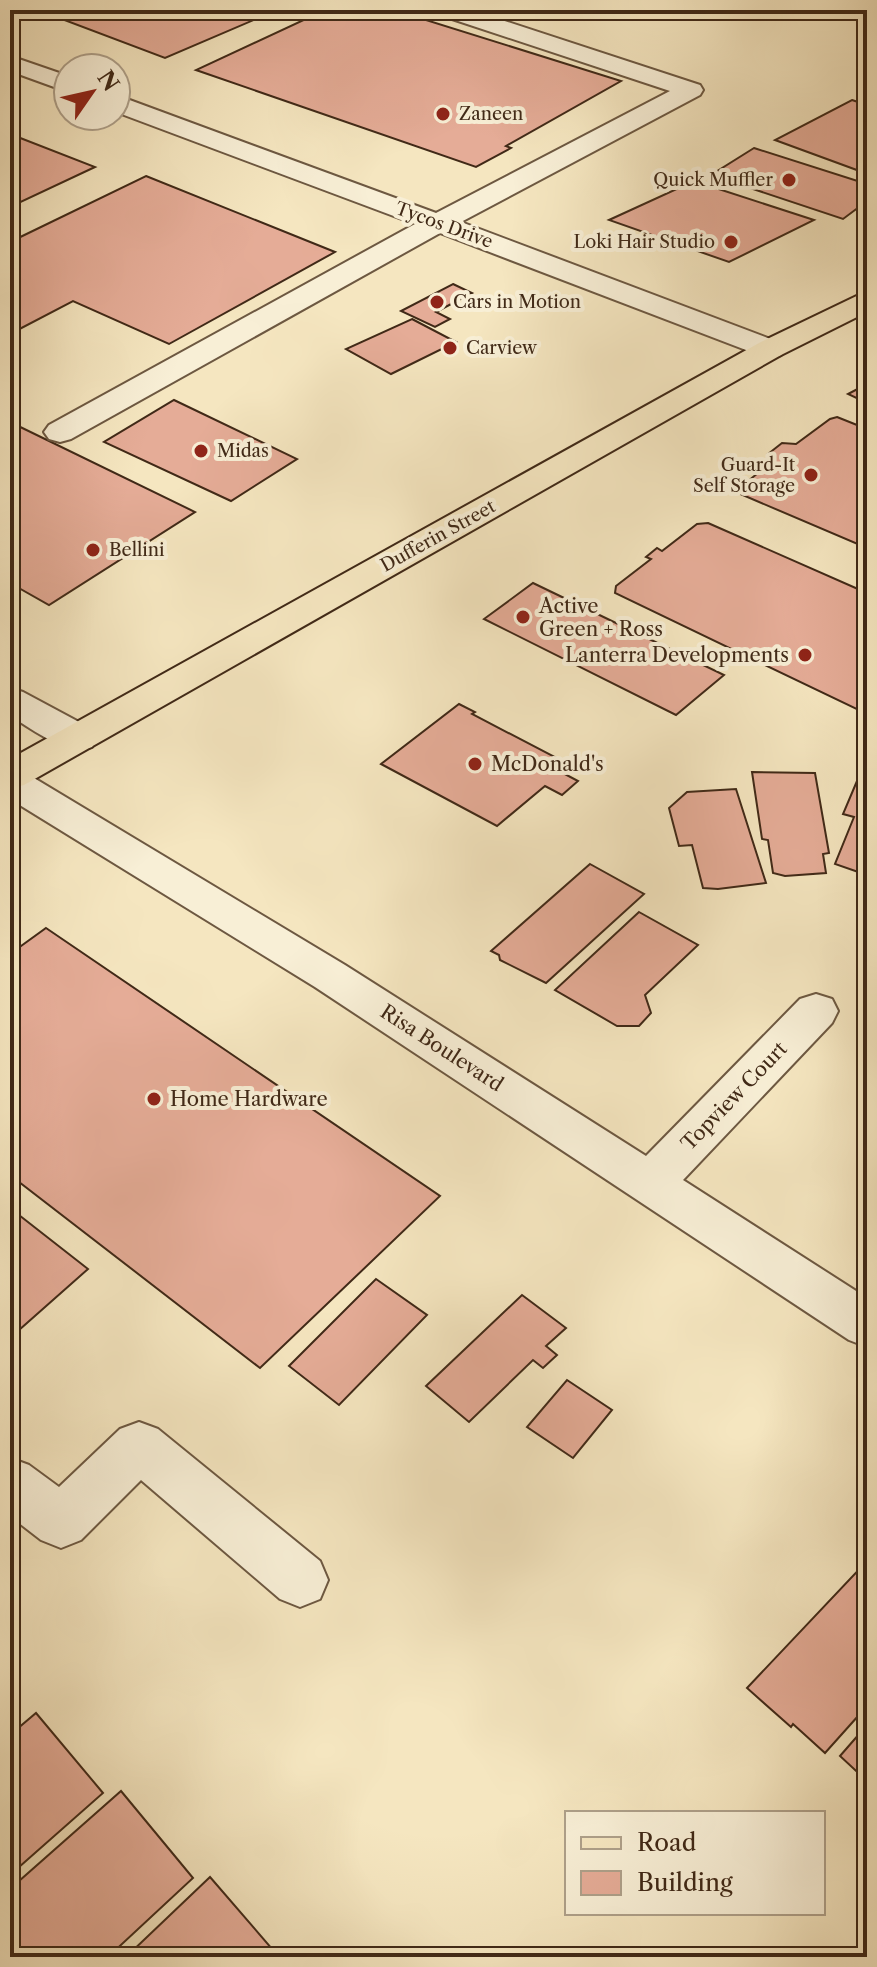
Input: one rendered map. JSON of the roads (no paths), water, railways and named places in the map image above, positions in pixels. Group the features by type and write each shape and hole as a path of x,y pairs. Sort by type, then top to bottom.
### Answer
{"main road":[{"name":"Dufferin Street","path":"10,778 770,349 867,300"}],"street":[{"path":"60,432 438,223 691,90 448,10"},
{"path":"10,63 52,79"},
{"name":"Tycos Drive","path":"132,109 770,349"},
{"path":"10,700 78,738"},
{"name":"Risa Boulevard","path":"10,778 330,976 867,1325"},
{"name":"Topview Court","path":"651,1182 816,1011"},
{"path":"10,1483 61,1522 139,1446 300,1580"}],"place":[{"name":"Zaneen","path":"443,114"},
{"name":"Quick Muffler","path":"789,180"},
{"name":"Loki Hair Studio","path":"731,242"},
{"name":"Cars in Motion","path":"437,302"},
{"name":"Carview","path":"450,348"},
{"name":"Midas","path":"201,451"},
{"name":"Guard-It Self Storage","path":"811,475"},
{"name":"Bellini","path":"93,550"},
{"name":"Active Green + Ross","path":"523,617"},
{"name":"Lanterra Developments","path":"805,655"},
{"name":"McDonald's","path":"475,764"},
{"name":"Home Hardware","path":"154,1099"}]}
